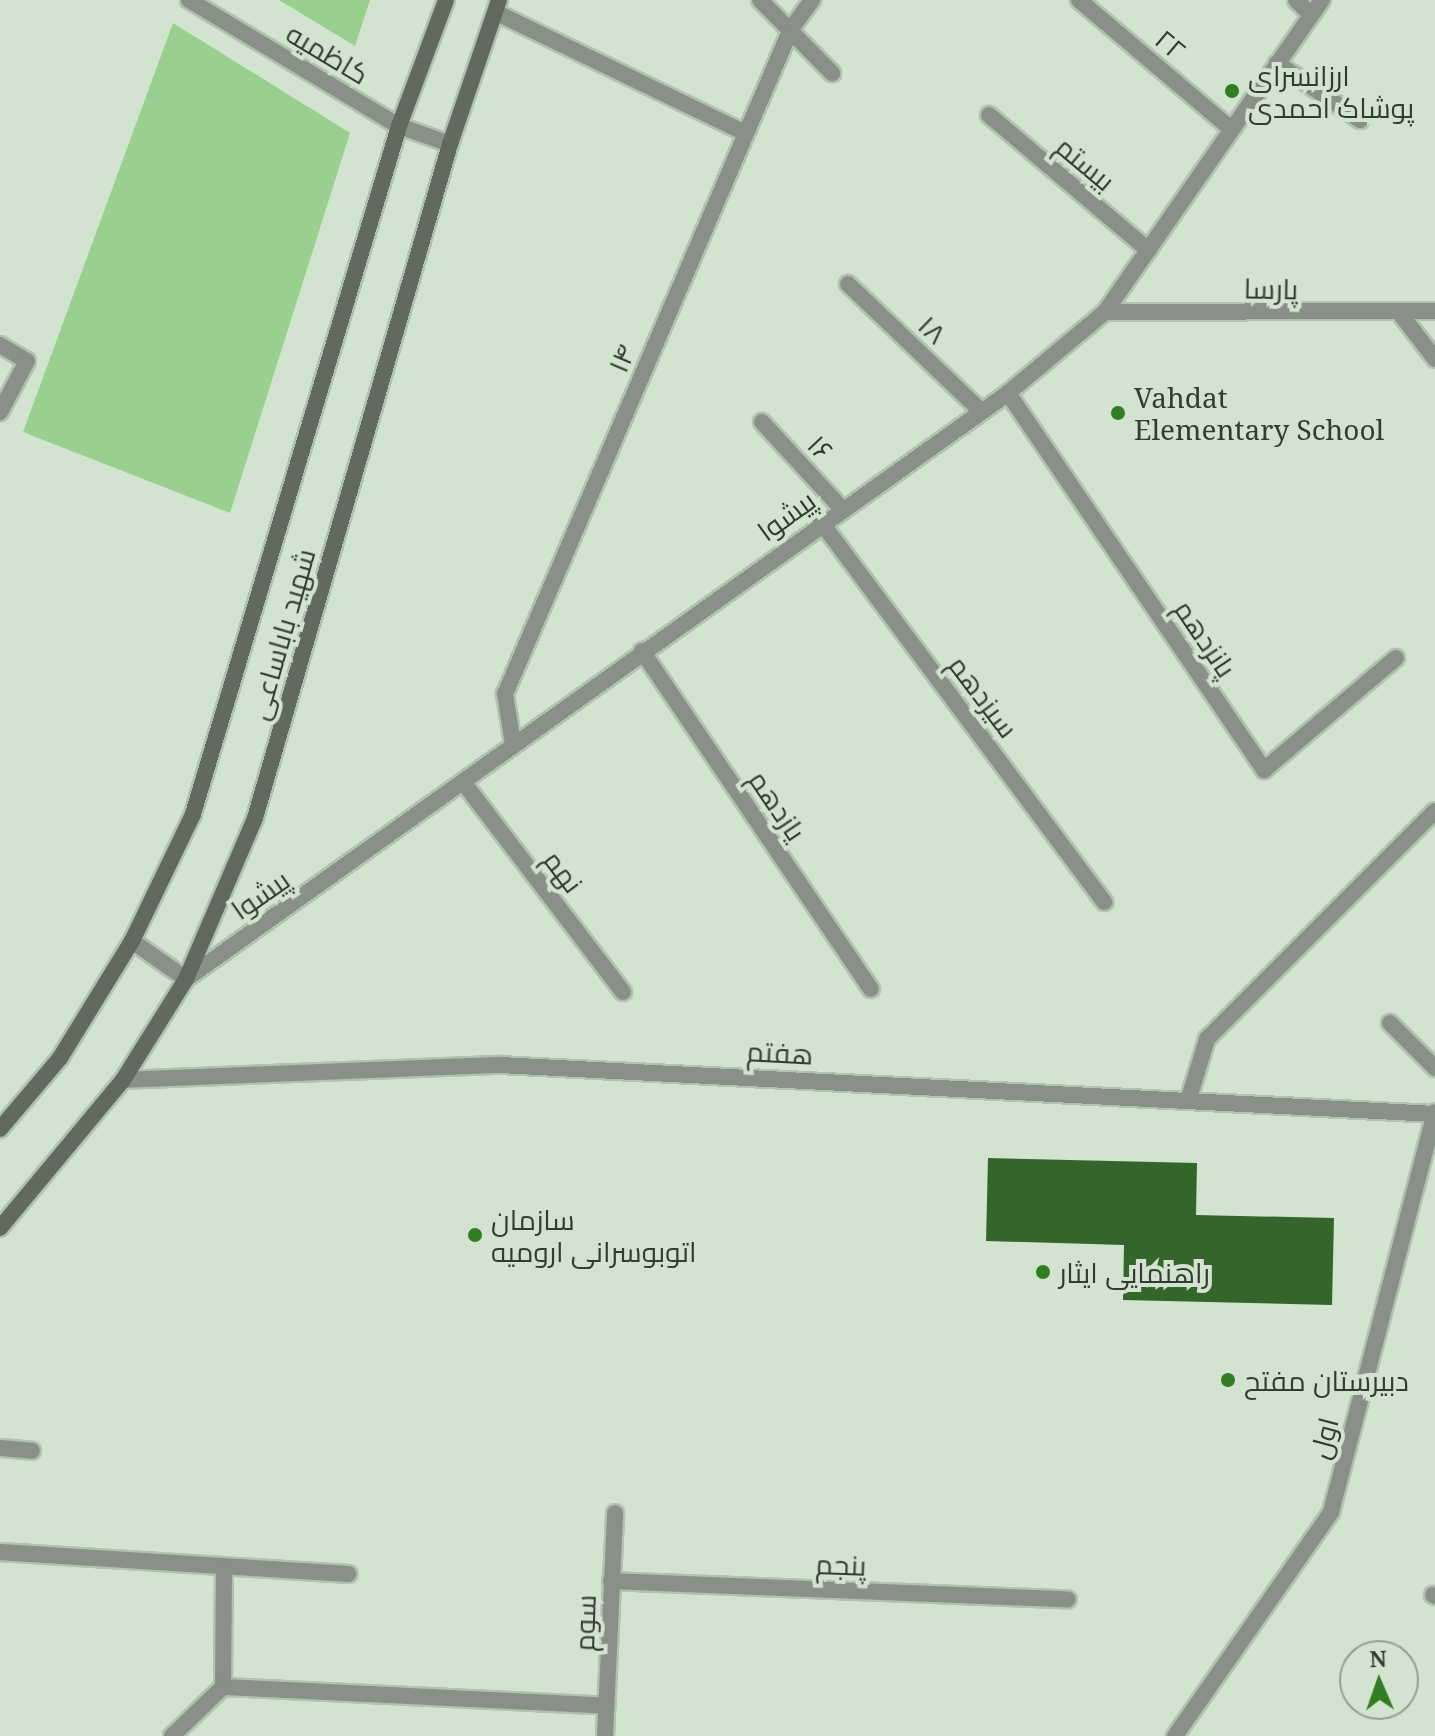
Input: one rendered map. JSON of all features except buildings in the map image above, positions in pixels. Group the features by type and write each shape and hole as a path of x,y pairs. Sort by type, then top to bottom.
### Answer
{"main road":[{"name":"شهید باباساعی","path":"0,1129 60,1058 132,941 193,814 399,126 446,0"},
{"name":"شهید باباساعی","path":"0,1228 123,1080 186,979 255,818 450,144 498,6"}],"street":[{"name":"کاظمیه","path":"189,0 399,126 450,144"},
{"path":"760,0 832,73"},
{"name":"۱۴","path":"513,744 505,694 791,29 812,0"},
{"name":"۲۲","path":"1079,0 1230,128"},
{"path":"1296,0 1310,14"},
{"name":"پیشوا","path":"186,979 821,522 1008,393 1105,312 1230,128 1322,0"},
{"path":"498,6 745,133"},
{"path":"1277,63 1360,120"},
{"name":"بیستم","path":"989,115 1148,250"},
{"name":"۱۸","path":"848,284 981,411"},
{"name":"پارسا","path":"1105,312 1402,316 1435,311"},
{"path":"1402,316 1435,359"},
{"path":"0,345 27,361 0,412"},
{"name":"پانزدهم","path":"1008,393 1264,770 1396,658"},
{"name":"۱۶","path":"762,422 841,508"},
{"name":"سیزدهم","path":"821,522 1104,902"},
{"name":"یازدهم","path":"642,651 871,989"},
{"name":"نهم","path":"463,782 623,992"},
{"path":"1189,1098 1207,1039 1435,811"},
{"path":"132,941 186,979"},
{"path":"1390,1023 1435,1068"},
{"name":"هفتم","path":"123,1080 500,1065 1435,1113"},
{"name":"اول","path":"1175,1736 1331,1512 1435,1113"},
{"path":"0,1448 32,1451"},
{"name":"سوم","path":"605,1736 615,1513"},
{"path":"0,1552 348,1574"},
{"path":"172,1736 223,1687 224,1568"},
{"name":"پنجم","path":"611,1581 1068,1599"},
{"path":"223,1687 606,1706"}],"green space":[{"path":"279,0 370,0 355,46"},
{"path":"173,23 350,133 230,513 23,432"}],"place":[{"name":"ارزانسرای پوشاک احمدی","path":"1232,91"},
{"name":"Vahdat Elementary School","path":"1118,413"},
{"name":"سازمان اتوبوسرانی ارومیه","path":"475,1235"},
{"name":"راهنمایی ایثار","path":"1043,1272"},
{"name":"دبیرستان مفتح","path":"1228,1380"}]}
